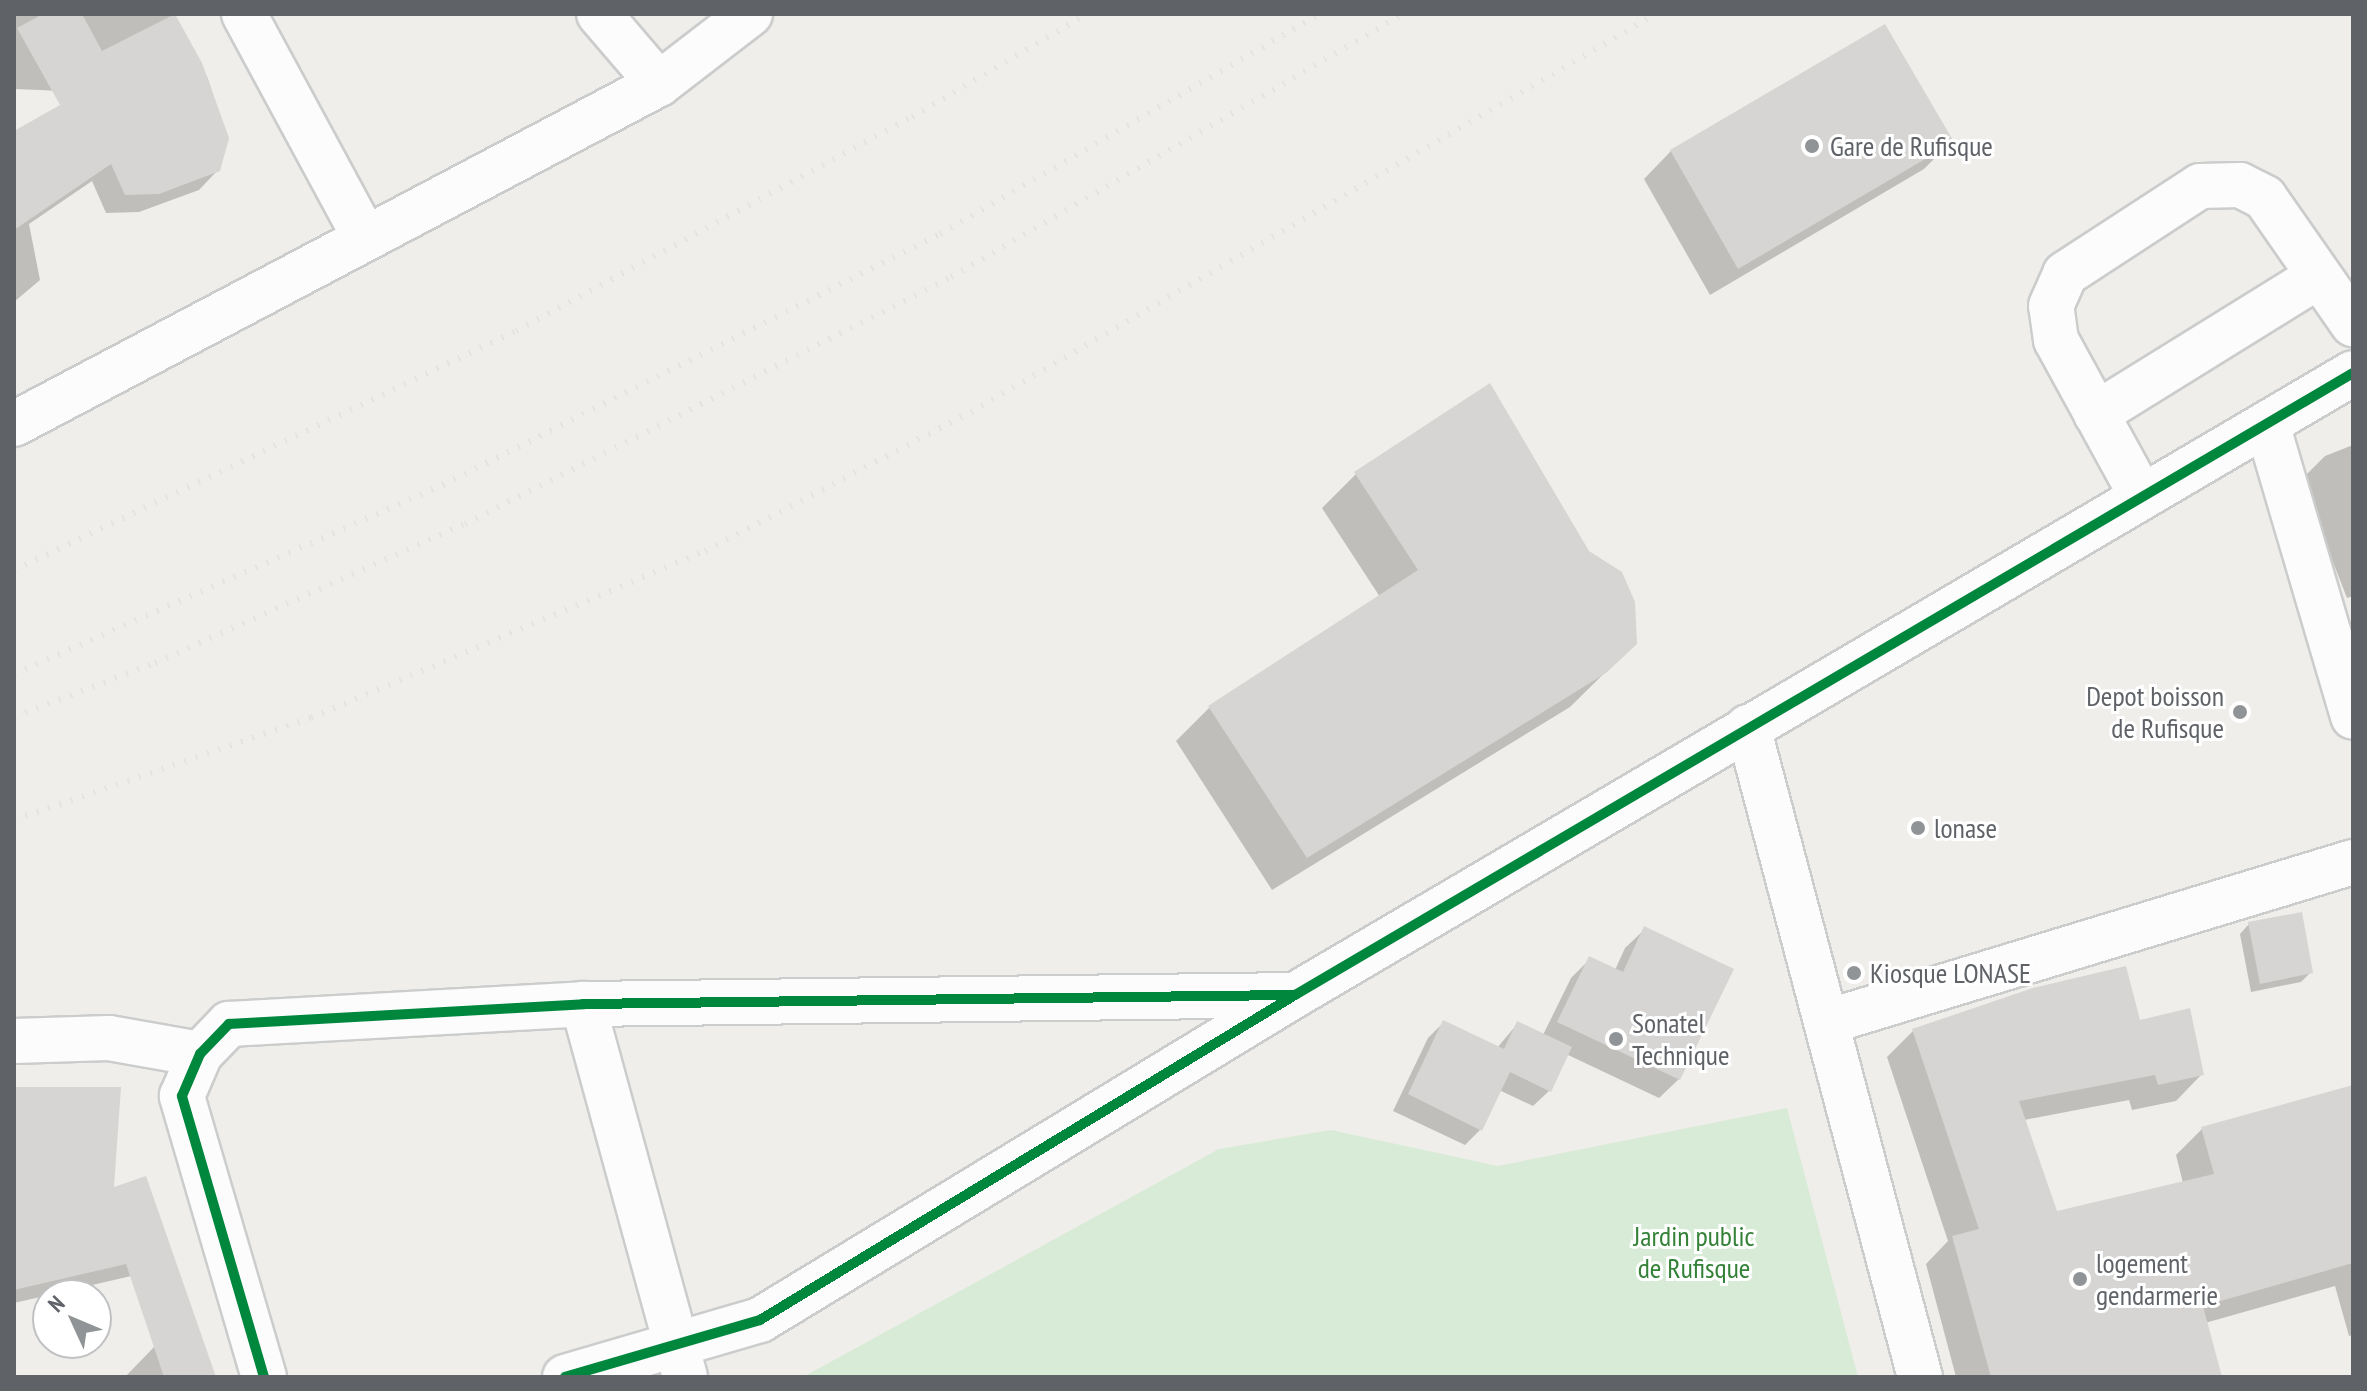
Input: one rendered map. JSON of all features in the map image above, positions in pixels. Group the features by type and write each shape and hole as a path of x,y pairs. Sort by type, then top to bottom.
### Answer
{"street":[{"path":"244,14 365,238"},
{"path":"599,14 659,84"},
{"path":"14,424 659,84 750,14"},
{"path":"2142,497 2056,340 2051,306 2065,274 2200,186 2240,185 2265,198 2353,324"},
{"path":"2096,414 2319,276"},
{"path":"565,1377 680,1361 760,1320 1295,995 2353,373"},
{"path":"2267,424 2353,717"},
{"path":"1748,727 1920,1377"},
{"path":"1827,1022 2353,862"},
{"path":"264,1377 182,1096 200,1054 229,1024 583,1004 1295,995"},
{"path":"583,1004 680,1361"},
{"path":"14,1041 109,1038 200,1054"}],"green space":[{"name":"Jardin public de Rufisque","path":"1787,1108 1858,1377 803,1377 1219,1149 1331,1130 1498,1166"}],"building":[{"path":"43,14 82,14 102,51 175,14 202,63 229,138 220,171 159,194 125,195 111,164 14,230 14,131 60,105 17,28"},
{"name":"Gare de Rufisque","path":"1885,24 1954,142 1738,269 1670,150"},
{"path":"1490,383 1589,551 1622,572 1635,602 1637,644 1606,673 1307,858 1208,706 1418,570 1354,472"},
{"path":"2302,912 2313,973 2260,984 2248,922"},
{"path":"1644,926 1734,969 1680,1080 1557,1022 1589,956 1623,972"},
{"path":"2126,966 2140,1020 2190,1008 2204,1075 2158,1085 2155,1075 2019,1101 2057,1211 2214,1174 2201,1127 2353,1085 2353,1263 2203,1306 2222,1377 1991,1377 1952,1236 1979,1229 1912,1029 2033,988"},
{"path":"1443,1020 1504,1049 1517,1021 1572,1047 1551,1092 1510,1072 1482,1131 1408,1094"},
{"path":"14,1087 121,1087 114,1187 146,1176 216,1377 164,1377 126,1264 61,1279 32,1279 32,1286 14,1290"}],"railway":[{"path":"14,570 516,331 912,117 1087,14"},
{"path":"14,674 443,485 940,234 1319,14"},
{"path":"14,717 155,663 465,524 951,277 1403,14"},
{"path":"14,820 311,718 705,551 971,412 1656,14"}],"cycle path":[{"path":"565,1377 760,1320 1295,995 2353,373"},
{"path":"264,1377 182,1096 200,1054 229,1024 583,1004 1293,995"}],"place":[{"name":"Gare de Rufisque","path":"1812,146"},
{"name":"Depot boisson de Rufisque","path":"2240,712"},
{"name":"lonase","path":"1918,828"},
{"name":"Kiosque LONASE","path":"1854,973"},
{"name":"Sonatel Technique","path":"1616,1039"},
{"name":"logement gendarmerie","path":"2080,1279"}]}
